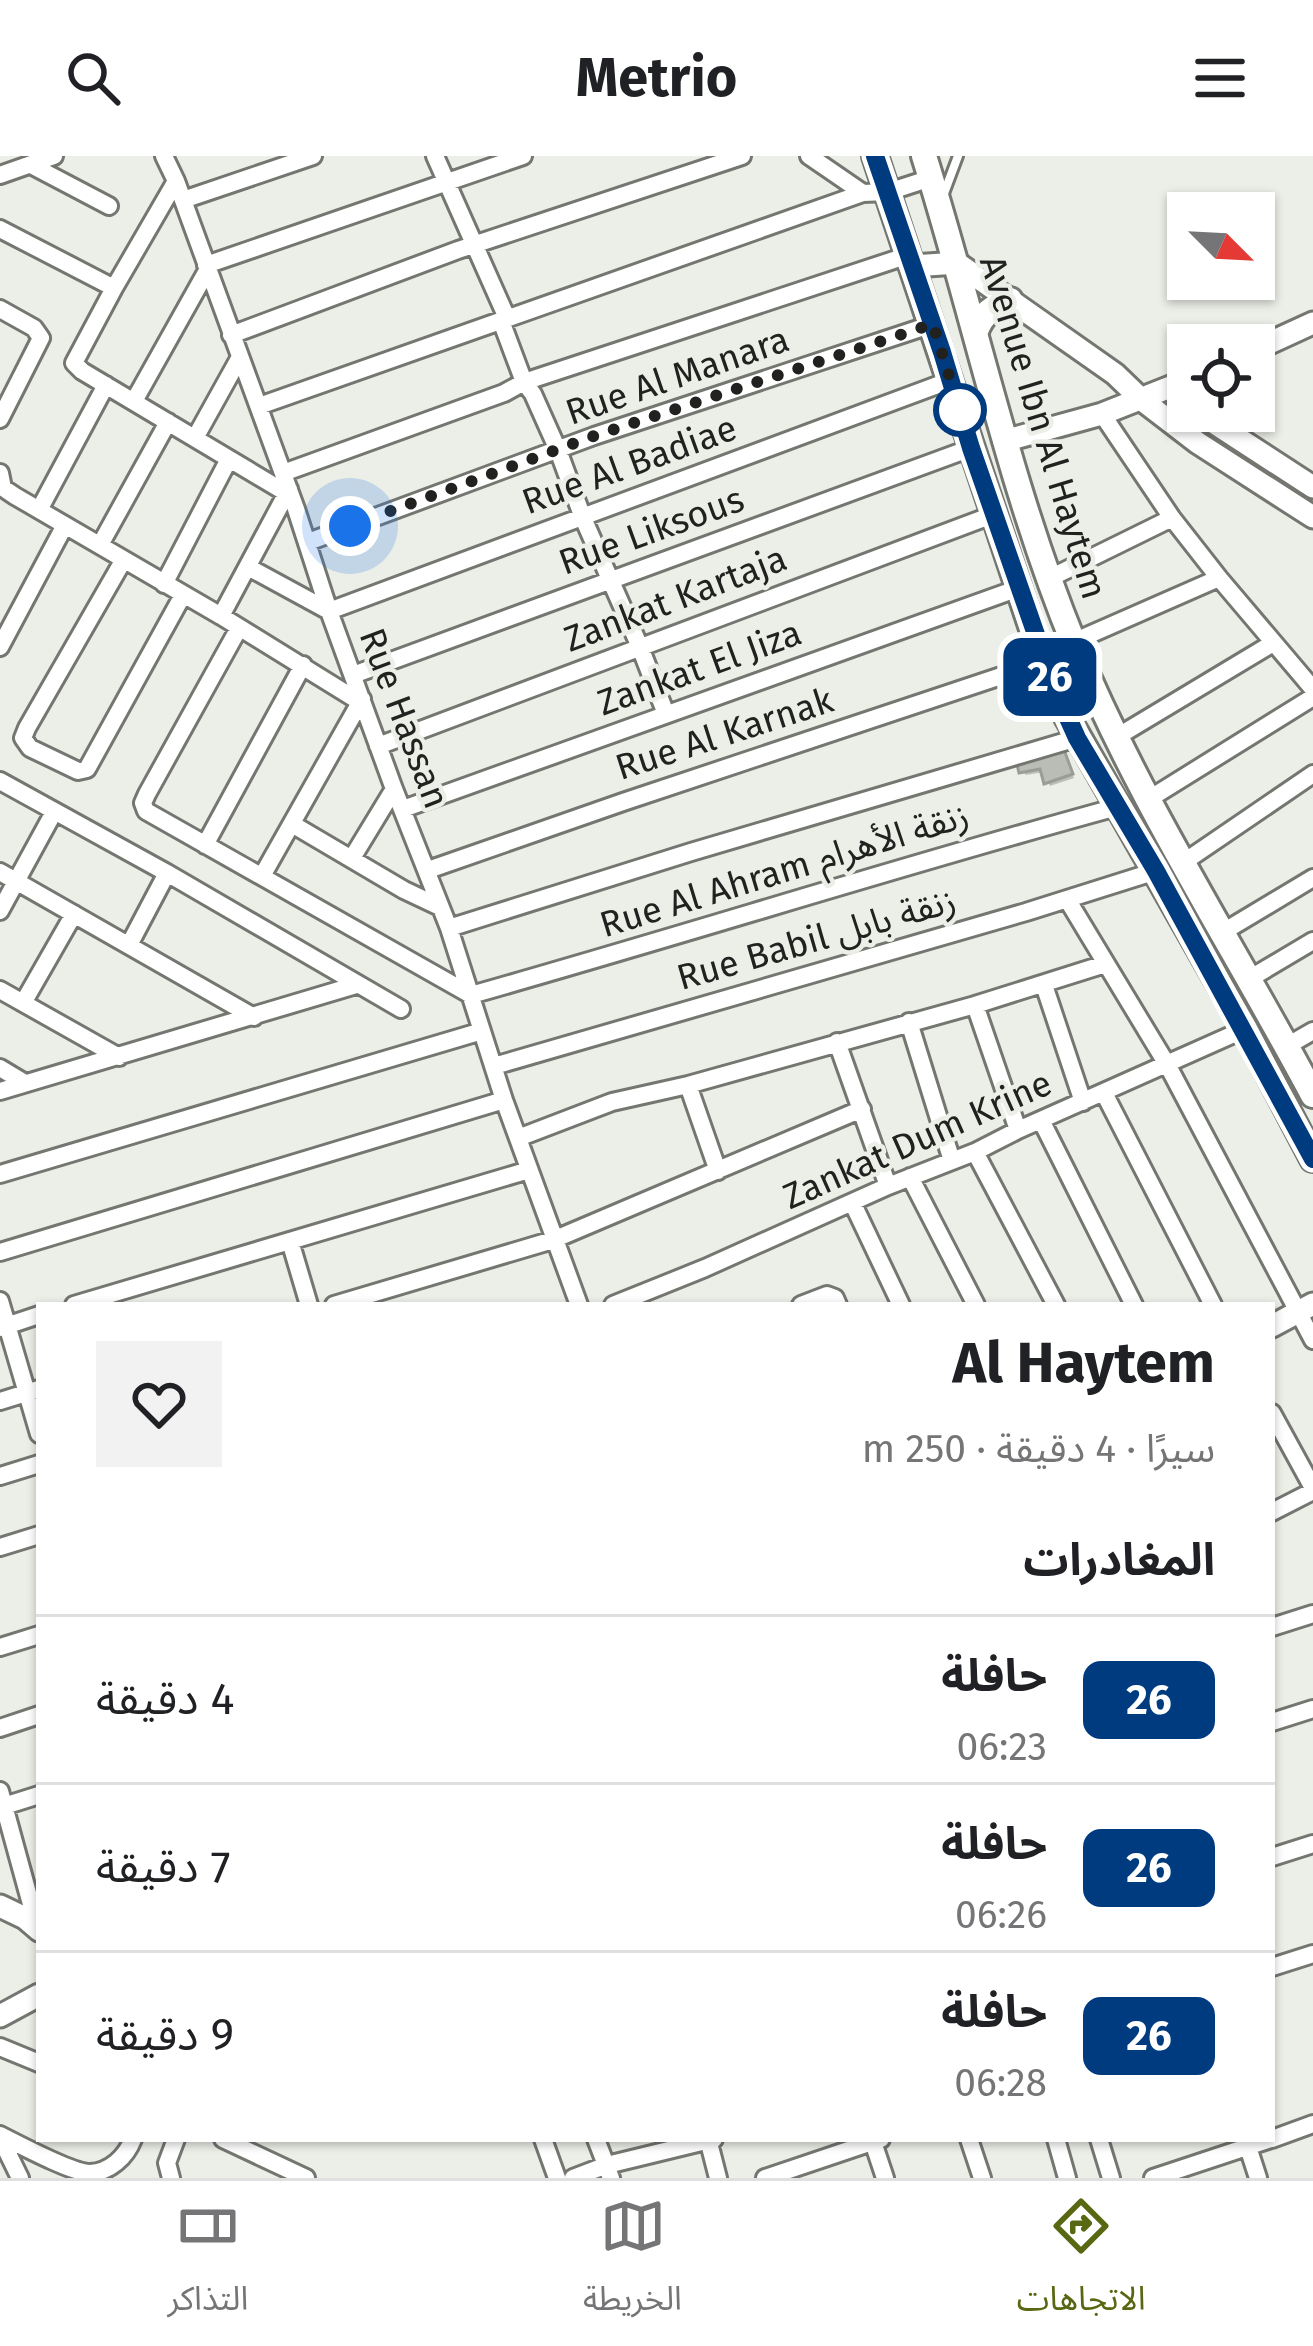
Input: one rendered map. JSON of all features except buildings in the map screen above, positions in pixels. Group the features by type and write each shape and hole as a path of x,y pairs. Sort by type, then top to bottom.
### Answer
{"main road":[{"name":"Avenue Ibn Al Haytem","path":"875,156 875,192 911,260 1043,662 1077,738 1245,1029 1313,1159"},
{"name":"Avenue Ibn Al Haytem","path":"931,179 1004,441 1073,642 1115,738 1313,1095"},
{"path":"976,331 994,305 1010,300"}],"street":[{"path":"0,175 54,156"},
{"name":"Rue Hassan","path":"164,156 449,928 504,1100 578,1302"},
{"path":"183,200 313,156"},
{"path":"435,156 507,318 503,326 524,382 558,450 666,714"},
{"path":"134,401 207,267 523,156"},
{"path":"231,335 476,244 742,156"},
{"path":"808,156 875,192"},
{"path":"31,164 109,206"},
{"path":"259,406 875,192 931,179"},
{"path":"176,181 74,359 79,369 230,459 286,486"},
{"path":"0,229 114,289"},
{"path":"221,616 286,486 524,382 911,260 957,263 1115,374 1198,443 1313,517"},
{"path":"0,310 34,328 41,338 6,392 0,419"},
{"path":"1275,340 1313,323"},
{"name":"Rue Al Manara","path":"308,542 558,450 933,324"},
{"path":"195,438 240,358"},
{"path":"1115,374 1165,391"},
{"name":"Rue Al Badiae","path":"329,611 951,380"},
{"path":"39,510 106,385"},
{"path":"1004,441 1165,391"},
{"path":"1102,414 1172,518 1313,693 1149,799"},
{"path":"100,545 168,422"},
{"path":"1228,432 1313,487"},
{"name":"Rue Liksous","path":"353,675 971,448"},
{"path":"164,584 230,459"},
{"path":"1,485 361,700 262,876"},
{"name":"Zankat Kartaja","path":"379,746 995,514"},
{"path":"1050,578 1172,518"},
{"path":"0,647 65,525"},
{"path":"123,560 27,728 23,738 30,748 77,771 86,769 183,595"},
{"path":"248,567 329,611"},
{"path":"1073,642 1219,578"},
{"name":"Zankat El Jiza","path":"403,809 1018,588"},
{"path":"239,628 143,803 150,814 471,995"},
{"path":"1115,738 1273,643"},
{"name":"Rue Al Karnak","path":"428,870 1043,662"},
{"path":"206,845 303,665"},
{"path":"449,928 1077,738"},
{"path":"1184,862 1313,774"},
{"path":"0,782 401,1009"},
{"path":"352,858 394,789"},
{"name":"Rue Al Ahram زنقة الأهرام","path":"471,995 1117,807"},
{"path":"0,911 54,812"},
{"path":"292,824 440,908"},
{"name":"Rue Babil زنقة بابل","path":"494,1066 1156,871"},
{"path":"0,872 254,1017"},
{"path":"129,945 167,873"},
{"path":"1223,932 1313,878"},
{"path":"1067,899 1305,1308 1313,1340"},
{"path":"22,1003 74,914"},
{"path":"1249,979 1313,941"},
{"path":"518,1138 598,1106 975,1005 1105,964"},
{"path":"1044,985 1082,1102"},
{"path":"0,1090 356,986"},
{"path":"0,990 119,1058"},
{"path":"975,1005 1018,1130"},
{"path":"909,1022 952,1161"},
{"name":"Zankat Dum Krine","path":"620,1302 975,1152 1245,1029"},
{"path":"1287,1046 1313,1030"},
{"path":"0,1174 482,1031"},
{"path":"837,1042 888,1186"},
{"path":"0,1068 25,1083"},
{"path":"688,1084 718,1171"},
{"path":"1104,1093 1211,1302"},
{"path":"0,1252 504,1100"},
{"path":"344,1302 554,1240 862,1109"},
{"path":"1041,1120 1132,1302"},
{"path":"975,1152 1054,1302"},
{"path":"84,1302 530,1170"},
{"path":"910,1177 974,1302"},
{"path":"853,1204 900,1302"},
{"path":"290,1241 308,1302"},
{"path":"808,1302 827,1294 837,1302"},
{"path":"0,1301 4,1327 33,1391 0,1401"},
{"path":"1275,1324 1305,1308"},
{"path":"4,1327 36,1316"},
{"path":"1275,1419 1313,1490 1275,1510"},
{"path":"0,1476 36,1465"},
{"path":"0,1547 36,1536"},
{"path":"1275,1626 1313,1614"},
{"path":"0,1647 36,1636"},
{"path":"1275,1721 1313,1709"},
{"path":"0,1728 36,1716"},
{"path":"36,1795 2,1799 36,1921"},
{"path":"1275,1856 1313,1844"},
{"path":"0,1906 36,1927"},
{"path":"1275,1966 1313,1954"},
{"path":"0,2016 36,1997"},
{"path":"0,2047 36,2062"},
{"path":"1275,2138 1312,2128"},
{"path":"0,2136 92,2173 123,2158 131,2142"},
{"path":"0,2136 20,2178"},
{"path":"171,2178 167,2163 175,2142"},
{"path":"229,2142 306,2178"},
{"path":"544,2142 557,2178"},
{"path":"597,2142 609,2172"},
{"path":"573,2178 609,2172 704,2142"},
{"path":"710,2142 718,2178"},
{"path":"877,2142 885,2178"},
{"path":"970,2142 982,2178"},
{"path":"1057,2142 1067,2178"},
{"path":"1100,2142 1111,2178"},
{"path":"1153,2178 1184,2173 1262,2142"},
{"path":"765,2178 796,2173 840,2145"},
{"path":"1248,2147 1258,2178"}],"lane":[{"path":"931,179 946,193 958,156"}],"bus line":[{"name":"26","path":"875,156 1043,662 1077,738 1245,1029 1313,1159"}],"route":[{"path":"350,526 594,436 933,324 961,414 960,410"}]}
